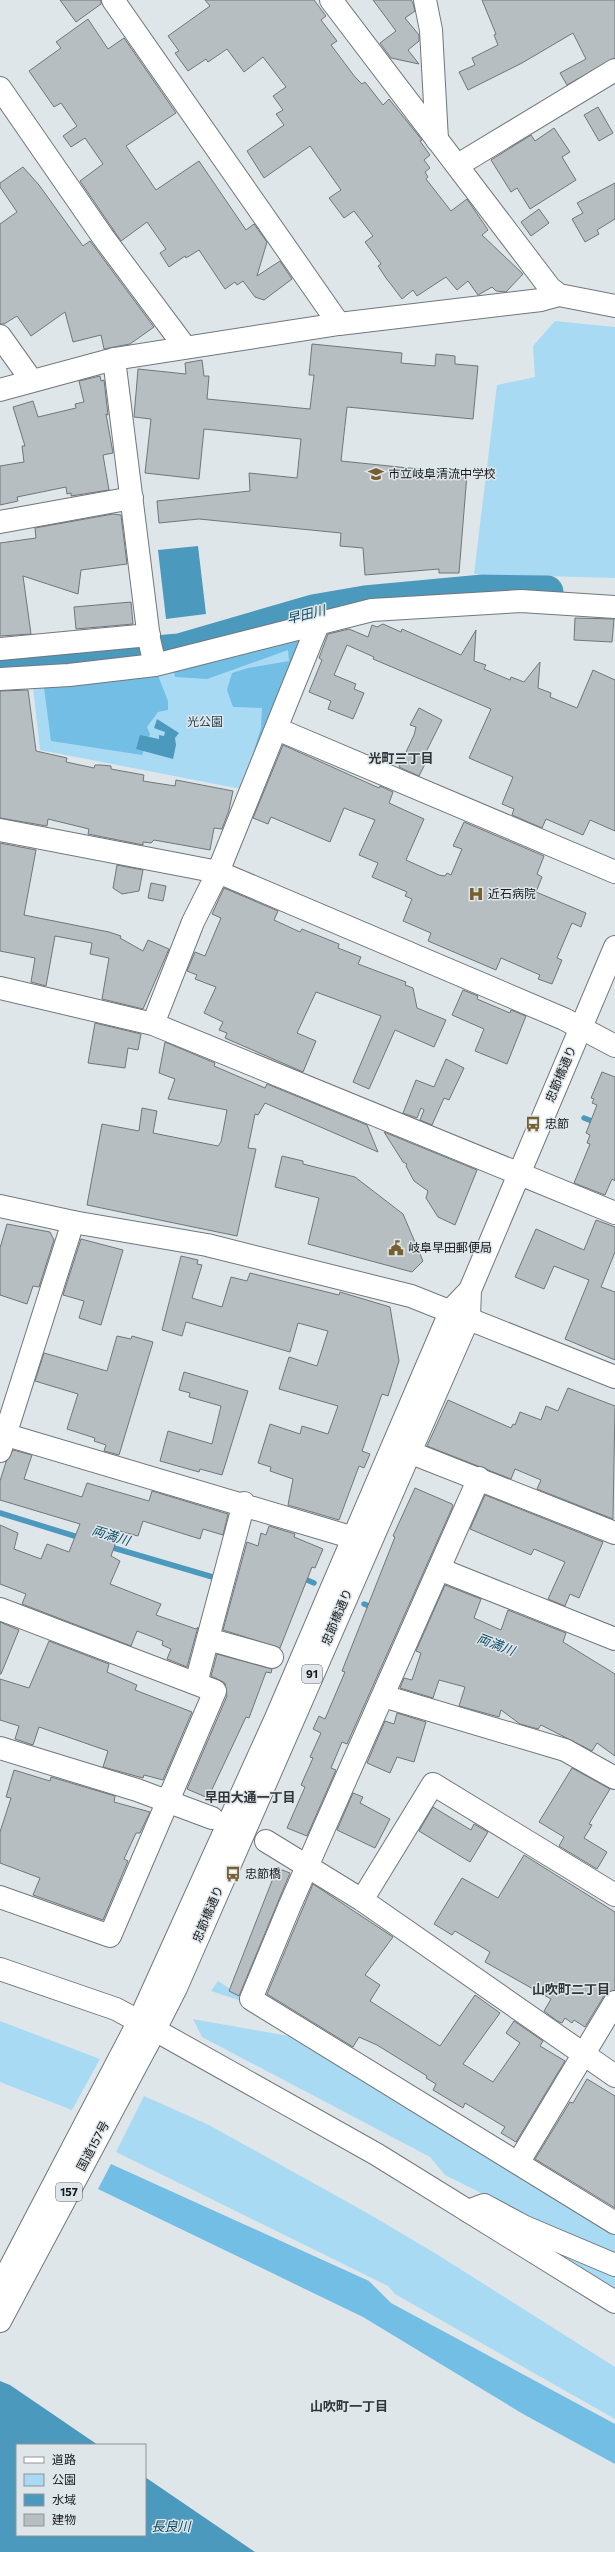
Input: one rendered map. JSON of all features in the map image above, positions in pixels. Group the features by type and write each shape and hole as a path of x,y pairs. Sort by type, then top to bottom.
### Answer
{"main road":[{"path":"113,0 338,324"},
{"path":"331,0 437,140 458,165 550,288 559,295"},
{"path":"425,0 431,30 437,140"},
{"path":"458,165 615,70"},
{"path":"0,88 103,237 185,347"},
{"path":"0,390 114,359 338,324 541,300 559,295 615,306"},
{"path":"0,336 32,381"},
{"path":"114,359 152,650"},
{"path":"0,522 132,498"},
{"path":"0,679 69,675 152,650 319,622 372,610 521,601 615,607"},
{"path":"153,1024 193,922 218,872 319,622"},
{"path":"0,649 152,650"},
{"path":"277,729 615,872"},
{"path":"0,830 218,872 557,1016 615,1046"},
{"name":"忠節橋通り","path":"147,2026 176,1988 409,1452 460,1314 615,946"},
{"path":"0,988 153,1024 615,1213"},
{"path":"0,1206 73,1222 207,1245 411,1296 460,1314 615,1377"},
{"path":"73,1222 2,1439 244,1503 354,1538"},
{"name":"忠節橋通り","path":"147,2026 276,1718 354,1538 460,1314"},
{"path":"409,1452 479,1478 615,1533"},
{"path":"479,1478 308,1865 251,1999 615,2223"},
{"path":"196,1683 244,1503"},
{"path":"439,1569 615,1638"},
{"path":"0,1609 215,1691 110,1936 0,1897"},
{"path":"208,1638 272,1657"},
{"path":"383,1696 565,1750 615,1778"},
{"path":"0,1748 168,1800 212,1818"},
{"path":"362,1900 434,1784 615,1894"},
{"path":"266,1842 308,1865 362,1900 615,2076"},
{"path":"0,1969 116,2009 369,2150 615,2302"},
{"path":"518,2163 615,2002"},
{"name":"157","path":"130,2060 147,2026"},
{"name":"国道157号","path":"0,2288 130,2060"},
{"name":"国道157号","path":"0,2321 130,2060"},
{"path":"468,2211 484,2205 525,2227 615,2264"}],"green space":[{"path":"555,321 615,327 615,578 474,574 497,385 535,377 533,346"},
{"name":"光公園","path":"301,635 241,789 40,750 33,687"},
{"path":"218,1981 257,2006 211,1991"},
{"path":"193,2019 294,2037 615,2230 615,2257 547,2226 445,2175 430,2157 202,2037"},
{"path":"0,2021 100,2059 72,2110 0,2082"},
{"path":"144,2096 209,2125 369,2214 438,2255 615,2367 615,2419 395,2294 388,2286 116,2152"},
{"path":"533,2238 615,2276 615,2289"}],"shaded area":[{"path":"322,629 246,776 261,728 262,708 233,707 227,690 232,673 248,668 289,661 288,650 207,679 175,677 173,666"},
{"path":"157,673 168,701 168,710 158,712 147,727 150,734 142,755 51,741 43,680"},
{"path":"111,2164 369,2281 391,2303 615,2424 615,2464 523,2414 363,2317 98,2189"}],"water":[{"path":"198,546 206,614 166,619 158,550"},
{"path":"157,719 179,733 175,738 176,745 173,759 136,749 140,735 159,739 159,735 164,736 165,732 154,728"},
{"name":"長良川","path":"0,2381 10,2385 97,2444 16,2444 16,2536 146,2536 146,2478 255,2552 0,2552"}],"building":[{"path":"60,0 101,0 101,4 76,22"},
{"path":"205,0 314,0 326,16 321,20 337,41 331,45 355,77 362,84 365,82 383,105 389,99 422,140 420,141 430,155 424,160 430,168 425,172 428,177 426,179 451,211 467,199 488,230 482,235 523,274 506,292 496,291 492,287 478,295 468,281 457,290 446,277 417,296 413,290 402,299 378,266 381,264 365,242 373,236 354,211 344,218 329,198 341,190 310,146 264,178 247,151 284,125 276,114 283,110 273,96 286,87 263,57 244,72 227,49 208,62 206,59 188,71 175,53 179,51 168,36 210,6"},
{"path":"373,0 411,0 415,11 405,18 419,35 419,41 408,50 419,64 391,58 380,43 396,31"},
{"path":"482,0 615,0 615,58 567,85 560,73 586,59 573,33 522,63 468,90 459,72 475,65 472,58 498,45 494,35 496,34"},
{"path":"88,19 108,49 124,38 176,113 126,146 156,190 199,161 246,230 254,224 267,242 257,276 280,261 292,279 264,300 255,297 243,281 237,285 235,282 225,289 199,250 186,258 185,256 169,267 160,253 166,249 147,222 121,241 80,181 103,164 85,138 71,147 63,136 77,126 61,103 54,107 29,71 61,48 56,42"},
{"path":"598,107 613,133 599,141 584,115"},
{"path":"554,128 570,152 562,157 576,180 530,209 517,188 511,192 491,160 531,135 535,141"},
{"path":"23,167 39,185 83,246 90,241 154,327 130,344 104,349 101,335 73,342 65,312 31,336 17,316 4,324 0,324 0,224 17,212 0,187 0,183"},
{"path":"615,183 615,219 597,230 599,234 585,242 572,219 583,213 577,203"},
{"path":"539,209 549,223 531,236 521,222"},
{"path":"312,344 402,353 401,363 435,366 436,354 455,356 455,364 478,366 473,419 347,407 341,461 467,474 459,573 439,573 439,569 365,575 363,548 340,546 341,533 199,519 159,523 157,501 250,491 249,473 297,478 301,439 204,429 199,479 145,473 151,419 134,417 138,369 186,374 185,363 202,360 204,376 209,376 207,399 310,409 314,375 309,375"},
{"path":"100,376 101,381 104,380 108,415 106,414 113,453 103,455 109,490 71,496 71,493 67,494 66,487 17,497 18,501 0,505 0,466 24,462 22,446 25,446 13,407 33,401 38,417 76,408 75,404 84,402 79,381"},
{"path":"113,514 121,515 127,564 81,570 78,594 23,576 31,634 0,636 0,543 36,538 35,528"},
{"path":"131,602 133,624 76,629 74,607"},
{"path":"575,618 614,619 612,642 574,640"},
{"path":"383,624 401,632 402,629 461,655 476,630 474,661 486,665 484,669 510,680 511,677 524,682 540,662 538,688 551,693 550,697 577,708 593,670 615,680 615,831 590,820 583,835 546,819 542,828 512,815 514,809 502,804 513,777 469,758 491,709 373,659 374,657 347,645 334,675 356,684 354,689 364,693 353,719 328,709 331,701 309,692 322,660 319,658 328,634 349,629 368,637 372,625 377,627"},
{"path":"28,690 36,751 67,758 66,762 94,768 95,765 111,766 111,769 144,775 143,781 175,786 176,780 233,791 229,810 222,829 214,828 210,850 154,840 151,843 143,842 143,845 88,834 89,829 48,819 47,826 0,818 0,691"},
{"path":"419,708 442,720 421,762 425,764 419,776 399,767 414,735 416,727 410,725"},
{"path":"283,745 379,788 380,786 393,792 389,803 424,819 406,860 439,875 445,876 447,873 451,875 462,849 453,846 464,822 544,856 537,874 542,877 536,892 586,913 581,927 572,923 557,958 562,960 552,984 538,979 540,975 501,958 496,970 428,941 431,933 403,921 412,899 405,896 407,892 372,877 378,863 359,855 375,820 344,808 330,842 271,817 268,824 253,818"},
{"path":"0,843 36,850 24,915 109,932 121,936 120,938 143,951 148,940 169,949 143,1009 102,999 109,958 90,954 92,943 55,936 46,986 31,982 35,958 0,951"},
{"path":"117,865 143,870 139,891 122,894 113,888"},
{"path":"151,883 166,886 163,901 148,898"},
{"path":"224,888 278,911 274,920 300,932 302,929 339,944 338,948 361,957 358,964 406,982 405,985 413,988 417,1008 446,1020 434,1047 395,1030 369,1089 353,1082 381,1016 316,992 297,1033 316,1041 303,1072 225,1038 227,1033 219,1030 223,1022 204,1013 216,987 195,979 197,975 187,971 195,952 205,956 221,918 212,914"},
{"path":"463,990 478,996 477,999 510,1013 511,1010 526,1016 507,1064 475,1051 484,1029 452,1015"},
{"path":"95,1023 141,1034 138,1050 128,1048 125,1068 88,1063"},
{"path":"165,1042 215,1063 214,1066 265,1088 267,1084 367,1125 378,1152 265,1103 258,1115 255,1114 248,1148 256,1149 237,1236 87,1205 102,1124 139,1131 142,1108 157,1111 153,1133 218,1146 221,1142 227,1110 168,1099 175,1079 159,1073"},
{"path":"446,1059 464,1068 449,1100 444,1098 432,1125 420,1120 424,1110 421,1108 417,1118 403,1113 416,1080 434,1087"},
{"path":"602,1072 615,1077 615,1181 612,1179 605,1195 574,1183 590,1144 587,1143 590,1135 586,1133 597,1105 592,1103 594,1099 591,1098"},
{"path":"384,1132 477,1170 455,1225 438,1217 426,1198 428,1191 414,1181 406,1166 407,1164 403,1162"},
{"path":"282,1156 303,1161 303,1164 355,1177 403,1214 423,1261 412,1272 308,1244 319,1198 275,1187"},
{"path":"596,1220 615,1227 615,1252 601,1287 615,1292 615,1360 565,1339 589,1280 554,1266 544,1289 515,1277 536,1229 584,1250"},
{"path":"7,1224 50,1232 54,1240 39,1287 33,1286 27,1304 0,1295 0,1248"},
{"path":"81,1239 123,1250 101,1325 79,1318 84,1301 63,1295"},
{"path":"181,1256 198,1260 197,1264 202,1265 192,1298 222,1307 231,1277 247,1281 250,1273 339,1295 340,1292 390,1307 399,1361 388,1396 382,1394 362,1451 370,1454 364,1468 359,1466 339,1520 288,1505 293,1479 270,1471 271,1467 258,1463 270,1424 300,1434 302,1426 328,1434 338,1406 279,1389 289,1357 317,1366 328,1331 298,1323 290,1352 186,1322 182,1336 162,1330"},
{"path":"117,1336 131,1339 132,1336 153,1342 119,1455 104,1451 106,1445 94,1441 95,1438 67,1429 78,1394 35,1381 44,1353 107,1371"},
{"path":"184,1372 248,1391 222,1475 200,1469 199,1472 160,1461 168,1431 212,1444 221,1406 189,1397 190,1393 179,1390"},
{"path":"568,1388 615,1406 613,1519 537,1489 541,1480 515,1469 511,1479 427,1446 448,1400 511,1428 513,1424 515,1425 520,1412 541,1420 546,1406 558,1411"},
{"path":"13,1450 32,1455 24,1479 82,1497 87,1483 149,1501 152,1491 228,1514 223,1535 203,1529 200,1539 143,1521 138,1536 120,1531 111,1556 120,1561 110,1584 161,1604 156,1615 196,1629 198,1627 187,1667 167,1659 171,1649 162,1645 163,1641 137,1631 131,1646 22,1604 26,1594 0,1584 0,1525 18,1533 14,1549 41,1559 47,1544 69,1552 80,1524 0,1500 0,1481 6,1462"},
{"path":"415,1488 452,1504 453,1506 347,1744 342,1742 331,1768 336,1770 307,1836 287,1828 305,1787 301,1785 313,1758 310,1757 321,1733 313,1729 319,1716 325,1719 345,1672 342,1671 395,1537 393,1536"},
{"path":"485,1495 603,1542 579,1598 570,1594 565,1606 548,1599 565,1562 534,1549 531,1555 470,1529"},
{"path":"269,1526 295,1534 294,1537 323,1549 315,1568 312,1567 280,1648 223,1630 247,1542 258,1546 261,1533 266,1535"},
{"path":"445,1585 481,1599 474,1618 501,1630 508,1610 566,1633 563,1642 615,1674 615,1756 597,1743 592,1751 541,1725 538,1729 520,1724 501,1710 499,1717 459,1706 465,1687 439,1680 433,1698 400,1688 404,1678 412,1680 421,1653 416,1651"},
{"path":"0,1622 19,1630 1,1674 0,1674"},
{"path":"49,1641 109,1664 107,1672 137,1685 135,1690 192,1712 163,1780 144,1775 143,1778 103,1767 108,1751 39,1727 33,1745 15,1739 19,1726 0,1720 0,1679 29,1688"},
{"path":"217,1654 272,1669 271,1673 266,1672 249,1718 246,1717 208,1798 187,1789 227,1696 225,1683 211,1676"},
{"path":"397,1713 426,1722 414,1762 397,1757 390,1773 367,1763 385,1721 394,1724"},
{"path":"572,1768 610,1789 589,1824 592,1825 584,1838 607,1852 597,1869 559,1846 564,1837 539,1822"},
{"path":"14,1770 50,1781 51,1777 115,1796 114,1802 150,1812 140,1833 136,1833 124,1859 128,1861 103,1920 33,1895 40,1878 0,1863 0,1832 11,1798 6,1797"},
{"path":"353,1793 363,1797 360,1803 390,1819 375,1848 337,1830"},
{"path":"433,1807 471,1830 474,1824 488,1832 470,1862 419,1831"},
{"path":"524,1855 615,1912 615,1990 604,1996 585,2027 574,2020 572,2023 565,2018 562,2023 557,2021 544,2011 551,1999 485,1962 490,1952 455,1931 452,1935 434,1924 462,1878 498,1898"},
{"path":"277,1868 290,1873 239,1996 229,1991"},
{"path":"313,1884 393,1937 365,1975 380,1985 370,2001 440,2046 475,1995 500,2013 463,2064 493,2082 520,2043 506,2033 514,2021 543,2041 540,2046 565,2061 516,2142 501,2133 505,2127 465,2103 463,2108 433,2090 436,2084 426,2078 427,2076 377,2045 359,2037 353,2047 267,1994"},
{"path":"587,2079 615,2096 615,2208 535,2159 570,2102 573,2103"}],"waterway":[{"name":"早田川","path":"0,665 179,650 313,611 365,602 483,591 547,592"},
{"path":"584,1118 597,1123"},
{"name":"両満川","path":"0,1513 81,1538"},
{"name":"両満川","path":"107,1546 216,1578"},
{"name":"両満川","path":"300,1577 314,1583"},
{"name":"両満川","path":"364,1604 374,1608"}],"place":[{"name":"市立岐阜清流中学校","path":"376,474"},
{"name":"近石病院","path":"476,894"},
{"name":"忠節","path":"533,1124"},
{"name":"岐阜早田郵便局","path":"396,1248"},
{"name":"忠節橋","path":"233,1874"}],"district":[{"name":"光町三丁目","path":"401,758"},
{"name":"早田大通一丁目","path":"250,1797"},
{"name":"山吹町二丁目","path":"571,1989"},
{"name":"山吹町一丁目","path":"349,2406"}]}
